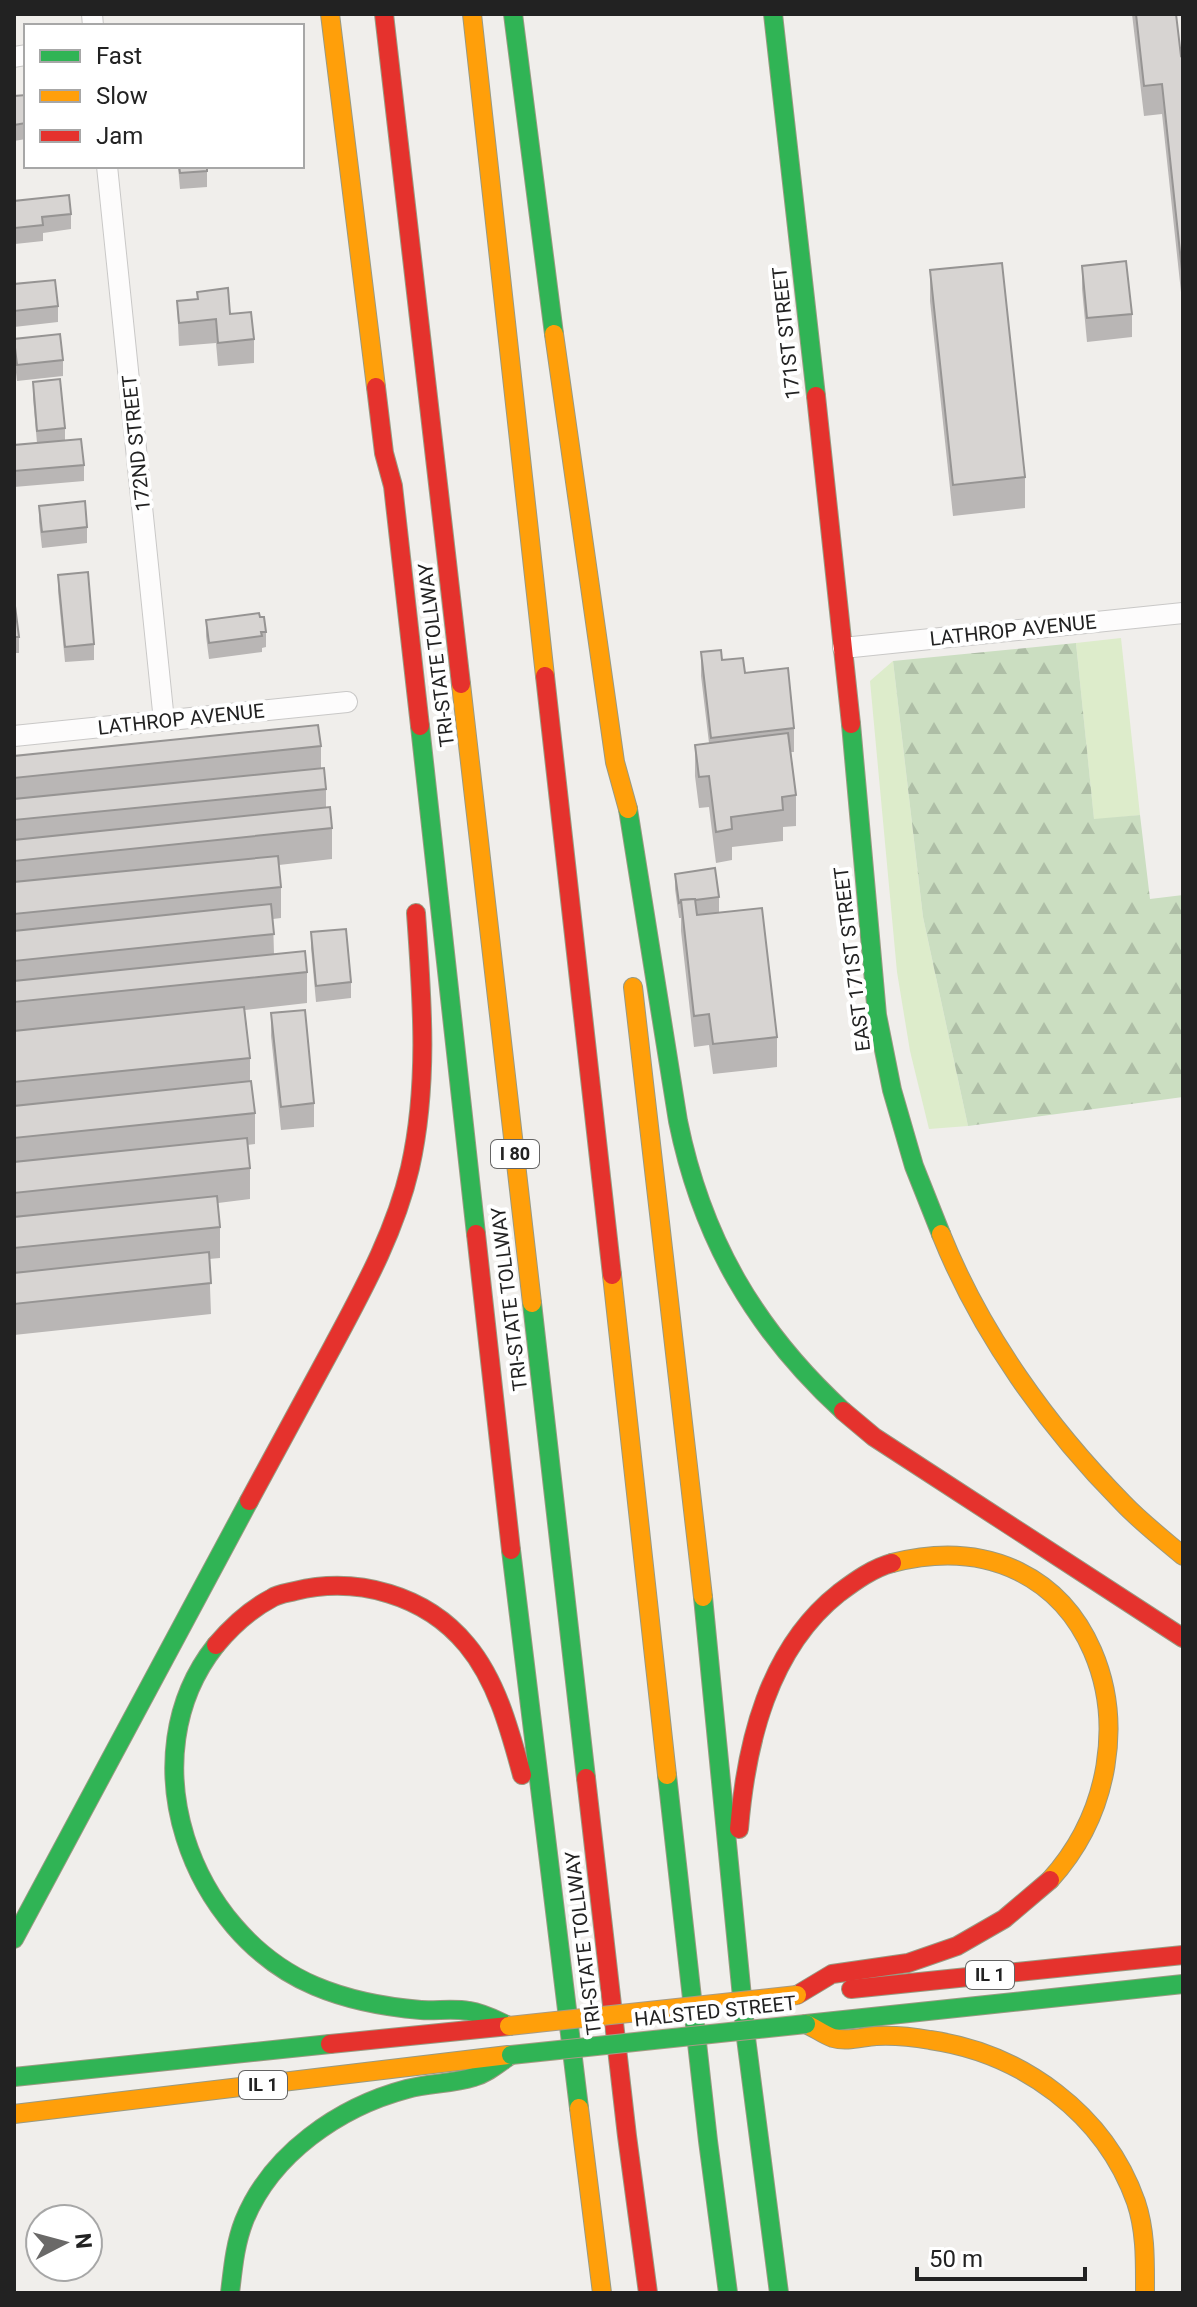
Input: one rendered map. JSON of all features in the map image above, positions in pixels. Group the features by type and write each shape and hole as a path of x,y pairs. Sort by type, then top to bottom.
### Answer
{"main road":[{"path":"330,14 384,453 393,486 520,1634 602,2293"},
{"name":"TRI-STATE TOLLWAY","path":"384,14 627,2136 648,2293"},
{"path":"472,14 728,2293"},
{"path":"513,14 555,344 615,762 626,794 683,1147 717,1248 763,1327 807,1379 874,1437 1183,1638"},
{"name":"171ST STREET","path":"773,14 843,648"},
{"path":"384,453 381,488 399,704"},
{"name":"EAST 171ST STREET","path":"843,648 877,1015 895,1106 936,1225 993,1336 1061,1438 1155,1535 1183,1556"},
{"path":"615,762 610,797 618,859"},
{"path":"14,1939 390,1234 413,1158 423,1097 424,1021 414,894"},
{"path":"631,967 701,1579 761,2170 779,2293"},
{"path":"735,1933 743,1904 739,1847 742,1799 755,1731 781,1665 803,1630 828,1603 871,1571 903,1559 939,1553 977,1557 1012,1569 1039,1584 1061,1603 1076,1620 1095,1657 1105,1689 1109,1727 1104,1779 1097,1803 1076,1848 1031,1898 1010,1915 968,1940 923,1959 829,1974 797,1995"},
{"path":"509,2026 471,2011 397,2008 322,1990 266,1958 228,1919 205,1887 187,1848 174,1786 175,1746 182,1706 196,1672 215,1644 238,1621 262,1604 288,1593 328,1585 358,1586 387,1592 416,1603 443,1621 470,1649 483,1669 505,1721 522,1776 546,1900 560,1944"},
{"name":"HALSTED STREET","path":"14,2077 1183,1955"},
{"name":"HALSTED STREET","path":"14,2114 511,2055 1183,1984"},
{"path":"806,2024 835,2039 896,2037 978,2050 1019,2067 1055,2090 1084,2116 1119,2165 1142,2233 1145,2293"},
{"path":"230,2293 233,2260 247,2215 270,2176 297,2145 331,2121 377,2099 428,2083 476,2077 511,2055"},
{"path":"578,2255 574,2146 581,2113"},
{"path":"761,2170 780,2220 798,2293"}],"street":[{"name":"172ND STREET","path":"107,168 164,721"},
{"name":"LATHROP AVENUE","path":"843,648 1183,613"},
{"name":"LATHROP AVENUE","path":"14,736 347,702"}],"green space":[{"path":"1121,638 1140,815 1094,820 1076,643"},
{"path":"1076,643 1094,819 1140,815 1150,899 1183,895 1183,1097 968,1126 923,917 893,661"},
{"path":"893,661 923,917 968,1126 929,1129 910,1051 897,972 870,681"}],"building":[{"path":"1136,14 1176,14 1183,55 1183,280 1162,84 1144,86"},
{"path":"24,95 24,123 14,125 14,96"},
{"path":"179,168 207,168 207,171 180,173"},
{"path":"69,195 71,214 42,217 43,225 15,228 14,201"},
{"path":"1126,261 1132,314 1087,318 1082,266"},
{"path":"1002,263 1025,477 953,485 930,270"},
{"path":"55,280 58,306 14,311 14,284"},
{"path":"228,288 230,314 251,312 254,339 218,343 216,319 179,323 177,301 198,299 197,292"},
{"path":"60,334 63,360 17,365 14,339"},
{"path":"60,379 65,428 37,431 33,382"},
{"path":"81,439 84,465 14,471 14,445"},
{"path":"85,501 87,527 42,532 39,506"},
{"path":"88,572 94,644 65,647 58,575"},
{"path":"15,606 19,637 14,637"},
{"path":"259,613 260,617 264,617 266,632 261,632 262,636 209,643 206,620"},
{"path":"721,650 722,660 743,658 745,673 788,668 794,728 711,738 701,652"},
{"path":"318,725 321,746 14,778 14,756"},
{"path":"788,733 796,795 782,797 783,810 731,817 732,829 716,832 709,776 699,777 695,745"},
{"path":"324,768 326,789 14,820 14,799"},
{"path":"330,807 332,828 14,861 14,840"},
{"path":"278,856 281,887 14,914 14,882"},
{"path":"715,868 719,897 681,900 679,903 675,874"},
{"path":"695,899 697,915 762,908 777,1037 713,1044 709,1014 694,1016 681,900"},
{"path":"271,904 274,934 14,961 14,931"},
{"path":"346,929 351,982 316,986 311,932"},
{"path":"305,951 307,972 14,1002 14,981"},
{"path":"244,1007 250,1058 14,1082 14,1031"},
{"path":"305,1010 314,1103 281,1107 271,1013"},
{"path":"251,1081 255,1113 14,1138 14,1106"},
{"path":"247,1138 250,1168 14,1193 14,1162"},
{"path":"217,1196 220,1227 14,1248 14,1217"},
{"path":"209,1252 211,1283 14,1304 14,1273"}],"traffic: fast":[{"path":"513,14 554,334"},
{"path":"773,14 816,396"},
{"path":"851,724 877,1015 892,1090 914,1166 941,1234"},
{"path":"420,726 476,1234"},
{"path":"628,809 678,1121 702,1205 736,1280 758,1315 783,1348 843,1411"},
{"path":"532,1303 586,1778"},
{"path":"14,1939 249,1501"},
{"path":"511,1550 579,2108"},
{"path":"703,1597 746,2038 779,2293"},
{"path":"216,1645 190,1690 176,1738 175,1788 185,1838 205,1884 234,1926 271,1961 328,1991 394,2007 474,2012 509,2026"},
{"path":"667,1775 728,2293"},
{"path":"806,2024 1183,1984"},
{"path":"511,2055 806,2024"},
{"path":"14,2077 330,2044"},
{"path":"230,2293 238,2238 256,2197 271,2175 310,2137 333,2121 382,2097 415,2087 474,2077 511,2055"}],"traffic: slow":[{"path":"330,14 376,387"},
{"path":"472,14 545,676"},
{"path":"554,334 615,762 628,809"},
{"path":"461,684 532,1303"},
{"path":"633,987 703,1597"},
{"path":"941,1234 996,1343 1043,1411 1095,1474 1145,1524 1183,1556"},
{"path":"612,1275 667,1775"},
{"path":"892,1563 962,1556 1019,1571 1063,1605 1092,1651 1107,1706 1105,1766 1087,1825 1050,1880"},
{"path":"509,2026 797,1995"},
{"path":"806,2024 838,2039 897,2036 964,2047 997,2058 1056,2093 1104,2141 1122,2170 1142,2225 1145,2293"},
{"path":"14,2114 508,2055"},
{"path":"579,2108 602,2293"}],"traffic: jam":[{"path":"384,14 461,684"},
{"path":"376,387 384,453 393,486 420,726"},
{"path":"816,396 851,724"},
{"path":"545,676 612,1275"},
{"path":"249,1501 367,1281 404,1192 416,1136 422,1073 416,913"},
{"path":"476,1234 511,1550"},
{"path":"843,1411 874,1437 1183,1638"},
{"path":"739,1829 755,1732 765,1700 794,1642 839,1593 878,1568 892,1563"},
{"path":"216,1645 256,1608 277,1596 295,1591 342,1586 366,1588 411,1602 432,1613 450,1628 467,1645 487,1674 513,1741 522,1775"},
{"path":"586,1778 648,2293"},
{"path":"797,1995 832,1974 908,1963 957,1946 1004,1919 1050,1880"},
{"path":"851,1989 1183,1955"},
{"path":"330,2044 509,2026"}]}
